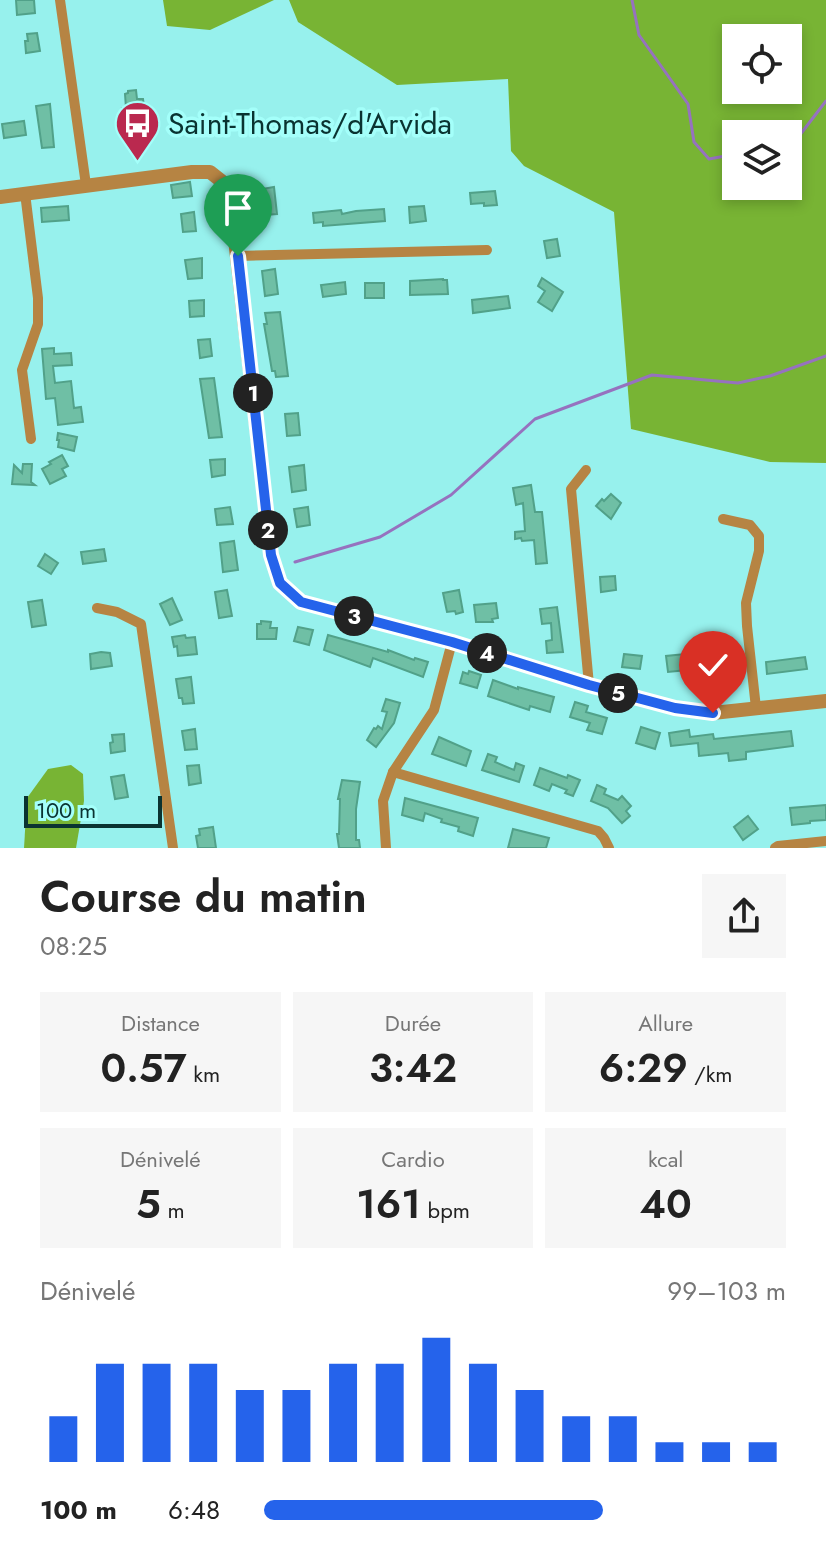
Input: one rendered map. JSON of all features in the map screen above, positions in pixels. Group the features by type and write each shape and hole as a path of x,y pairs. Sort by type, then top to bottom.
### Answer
{"street":[{"path":"60,0 86,185"},
{"path":"0,197 192,172 210,172 229,187 271,555 280,583 301,602 452,642 675,708 713,713 826,701"},
{"path":"25,193 38,298 38,324 22,370 31,439"},
{"path":"238,256 487,250"},
{"path":"586,470 571,489 589,685"},
{"path":"723,519 750,525 759,536 759,551 746,603 756,708"},
{"path":"97,608 117,612 141,624 173,848"},
{"path":"386,848 383,801 393,772 434,710 452,642"},
{"path":"393,772 598,831 609,848"},
{"path":"775,848 826,841"}],"green space":[{"path":"163,0 274,0 210,30 167,26"},
{"path":"289,0 826,0 826,463 770,462 631,429 614,212 524,166 511,151 508,79 397,85 298,22"},
{"path":"71,765 83,774 84,801 76,848 24,848 27,798 48,769"}],"building":[{"path":"16,0 34,0 35,13 17,15"},
{"path":"37,33 40,51 26,53 27,34"},
{"path":"136,90 137,99 143,99 143,120 130,121 130,117 123,118 122,108 126,108 125,94"},
{"path":"50,104 54,147 42,148 36,106"},
{"path":"24,121 26,135 4,138 2,124"},
{"path":"190,182 192,196 173,198 171,185"},
{"path":"274,187 277,214 265,215 264,204 259,204 258,196 262,196 262,189"},
{"path":"495,191 497,205 471,204 470,193"},
{"path":"68,206 69,220 42,222 41,208"},
{"path":"424,206 426,221 410,223 409,207"},
{"path":"384,209 385,221 323,226 323,222 314,223 313,213 341,210 342,214"},
{"path":"194,212 196,231 183,232 181,214"},
{"path":"557,239 560,256 547,258 544,241"},
{"path":"202,258 202,278 188,279 185,260"},
{"path":"275,269 278,294 265,296 262,271"},
{"path":"542,278 563,292 552,311 538,302 545,291 538,286"},
{"path":"447,280 448,294 410,295 410,281"},
{"path":"345,282 346,294 323,297 321,285"},
{"path":"365,283 384,283 384,298 365,298"},
{"path":"508,296 510,308 473,313 472,300"},
{"path":"204,300 204,316 190,317 189,301"},
{"path":"280,312 288,376 276,377 275,371 272,371 264,324 267,324 265,313"},
{"path":"210,339 212,356 200,358 198,340"},
{"path":"54,348 54,354 71,353 72,365 53,366 55,383 71,381 74,408 81,407 83,422 58,425 55,398 46,399 42,349"},
{"path":"214,378 222,437 209,438 200,379"},
{"path":"298,413 300,435 287,436 285,414"},
{"path":"58,433 77,437 74,451 58,447"},
{"path":"62,455 68,466 62,469 66,476 50,484 42,469"},
{"path":"225,459 225,475 212,477 210,460"},
{"path":"23,464 32,464 31,482 35,485 12,484 14,465 22,473"},
{"path":"304,465 306,490 292,492 289,467"},
{"path":"531,485 535,512 542,512 547,563 536,564 534,540 515,539 515,532 525,531 523,503 516,505 513,488"},
{"path":"611,494 621,503 611,519 596,506"},
{"path":"230,507 233,524 217,525 215,509"},
{"path":"308,507 310,525 297,527 294,509"},
{"path":"234,541 238,570 223,572 220,543"},
{"path":"104,549 106,561 83,564 81,552"},
{"path":"45,554 58,563 51,574 38,566"},
{"path":"615,576 616,590 601,592 600,577"},
{"path":"227,590 232,616 219,618 215,592"},
{"path":"459,590 463,612 447,612 443,593"},
{"path":"172,598 182,620 170,625 160,604"},
{"path":"42,600 46,625 32,627 28,602"},
{"path":"496,603 498,618 492,619 493,622 476,622 474,605"},
{"path":"557,607 563,652 547,653 546,641 552,640 551,623 542,624 540,609"},
{"path":"261,621 271,622 270,628 277,628 276,639 257,639 257,624"},
{"path":"298,627 313,630 309,645 294,641"},
{"path":"185,635 186,638 195,637 197,654 178,656 172,637"},
{"path":"328,635 428,662 423,677 373,658 370,667 324,650"},
{"path":"110,653 112,666 91,669 90,654"},
{"path":"624,654 642,656 640,669 622,667"},
{"path":"685,654 687,670 668,672 666,656"},
{"path":"805,657 807,669 767,674 766,662"},
{"path":"702,663 718,663 720,678 704,682"},
{"path":"469,671 481,675 477,688 460,683 463,672 468,674"},
{"path":"191,677 194,703 183,704 176,679"},
{"path":"493,680 554,697 550,712 530,706 529,710 488,696"},
{"path":"386,699 400,703 394,723 376,747 367,740 374,728 378,726 382,729 387,712 382,711"},
{"path":"575,702 588,706 586,712 607,718 602,734 587,730 590,723 570,717"},
{"path":"641,727 660,733 655,749 636,743"},
{"path":"195,729 197,749 185,750 182,731"},
{"path":"689,730 690,737 713,734 714,739 791,731 793,746 746,752 746,759 729,761 728,753 699,756 698,743 671,746 669,733"},
{"path":"124,734 125,751 111,753 112,735"},
{"path":"439,737 471,751 466,766 432,754"},
{"path":"488,754 497,757 495,762 514,770 516,763 524,766 519,782 482,770"},
{"path":"199,765 201,783 189,785 187,766"},
{"path":"540,768 580,780 573,796 552,784 549,791 534,785"},
{"path":"124,775 128,797 115,799 111,777"},
{"path":"342,780 360,782 356,840 359,840 360,848 339,848 338,799"},
{"path":"597,785 606,789 604,794 618,800 622,796 631,806 626,811 630,816 622,823 608,808 591,801"},
{"path":"405,798 478,818 473,836 425,813 423,821 402,815"},
{"path":"826,805 826,820 792,825 790,808"},
{"path":"748,816 758,829 743,840 734,827"},
{"path":"213,827 216,848 198,848 196,836 200,835 199,829"},
{"path":"513,829 549,838 546,848 508,848"}],"waterway":[{"path":"632,0 639,35 688,104 694,142 709,159 722,157"},
{"path":"802,132 826,101"},
{"path":"295,562 380,537 451,495 535,419 652,375 738,383 770,376 826,356"}],"place":[{"name":"Saint-Thomas/d'Arvida","path":"137,162"}],"route":[{"path":"238,256 271,555 280,583 301,602 452,642 589,685 675,708 713,713"}]}
